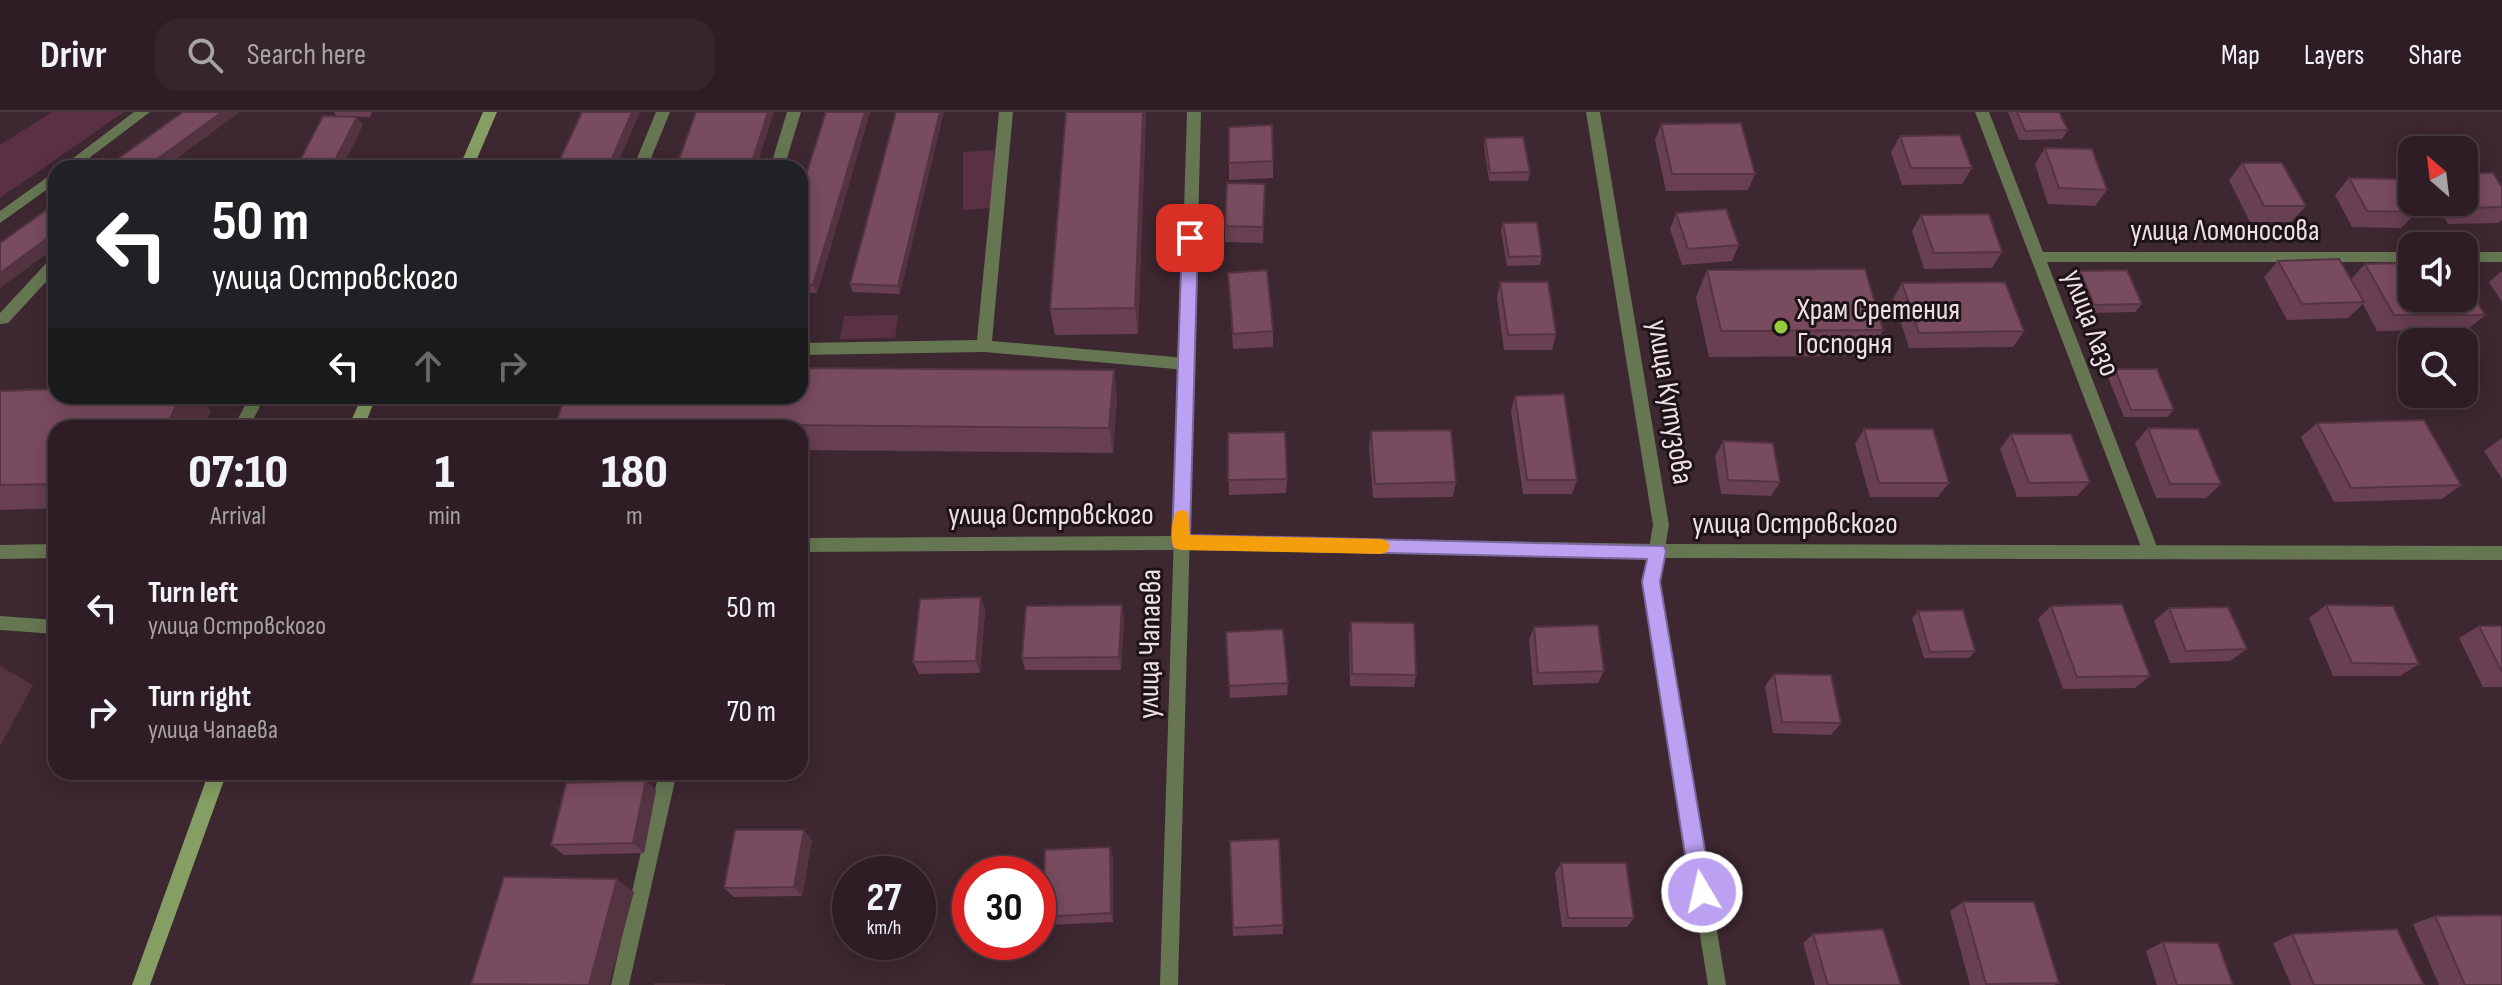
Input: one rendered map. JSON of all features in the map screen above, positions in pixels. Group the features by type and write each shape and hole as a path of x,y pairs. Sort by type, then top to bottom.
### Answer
{"main road":[{"path":"469,160 490,112"},
{"path":"141,985 215,780"}],"street":[{"path":"78,160 143,112"},
{"path":"643,160 663,112"},
{"path":"779,160 794,112"},
{"path":"984,346 1006,112"},
{"name":"улица Чапаева","path":"1169,985 1194,112"},
{"name":"улица Кутузова","path":"1593,112 1661,525 1651,582 1717,985"},
{"name":"улица Лазо","path":"1982,112 2151,552"},
{"path":"0,218 48,182"},
{"name":"улица Ломоносова","path":"2038,257 2398,257"},
{"path":"2478,257 2502,257"},
{"path":"3,319 48,271"},
{"path":"808,349 984,346 1186,364"},
{"name":"улица Островского","path":"808,545 1181,543 1657,551 2502,553"},
{"path":"0,552 48,551"},
{"path":"0,623 48,626"},
{"path":"620,985 666,780"}],"shaded area":[{"path":"52,112 124,112 55,160 48,160 48,165 0,198 0,145"},
{"path":"994,150 994,208 963,210 963,152"},
{"path":"898,315 895,338 840,339 844,316"}],"building":[{"path":"183,112 222,112 156,160 116,160"},
{"path":"582,112 632,112 611,160 560,160"},
{"path":"696,112 768,112 753,160 679,160"},
{"path":"826,112 865,112 813,285 808,285 808,169"},
{"path":"896,112 940,112 898,286 850,284"},
{"path":"1066,112 1143,112 1135,308 1050,309"},
{"path":"2017,112 2059,112 2068,130 2025,131"},
{"path":"323,116 357,117 335,160 300,160"},
{"path":"1741,123 1755,174 1672,174 1661,124"},
{"path":"1272,125 1273,161 1229,163 1229,127"},
{"path":"1960,135 1972,168 1911,168 1900,136"},
{"path":"1523,137 1530,172 1490,173 1485,138"},
{"path":"2045,148 2092,149 2107,190 2059,188"},
{"path":"2242,163 2282,163 2306,206 2264,206"},
{"path":"2478,173 2493,173 2502,187 2502,207 2478,208"},
{"path":"2349,178 2398,179 2398,212 2367,211"},
{"path":"1227,183 1265,184 1263,227 1225,226"},
{"path":"48,209 48,238 0,273 0,243"},
{"path":"1726,209 1739,245 1688,249 1676,213"},
{"path":"1989,214 2002,252 1934,253 1921,215"},
{"path":"1537,222 1542,256 1509,257 1503,223"},
{"path":"2339,259 2364,302 2302,304 2278,261"},
{"path":"2398,263 2398,312 2478,312 2478,303 2485,315 2394,315 2365,264"},
{"path":"1865,269 1883,330 1721,331 1707,270"},
{"path":"1267,270 1273,331 1233,334 1228,273"},
{"path":"2127,270 2142,304 2094,305 2080,271"},
{"path":"1500,282 1548,282 1556,334 1508,335"},
{"path":"2005,282 2024,331 1919,333 1902,283"},
{"path":"808,368 1114,370 1109,428 808,425 808,420 557,420 562,404 808,404"},
{"path":"2115,369 2157,369 2174,410 2131,410"},
{"path":"48,389 48,404 176,404 170,420 48,420 48,484 0,485 0,391"},
{"path":"1564,394 1577,480 1527,480 1515,396"},
{"path":"2424,420 2461,485 2351,488 2317,423"},
{"path":"2148,428 2198,429 2221,484 2170,484"},
{"path":"1864,429 1933,429 1949,483 1879,483"},
{"path":"1451,430 1456,482 1375,484 1371,431"},
{"path":"1285,432 1287,479 1228,480 1228,433"},
{"path":"2011,434 2071,434 2090,482 2029,483"},
{"path":"1723,441 1773,443 1780,482 1728,480"},
{"path":"981,597 976,661 913,662 920,599"},
{"path":"2122,604 2150,676 2077,677 2051,606"},
{"path":"1122,605 1119,657 1022,658 1026,606"},
{"path":"2326,605 2393,606 2419,664 2352,663"},
{"path":"2228,607 2247,649 2186,651 2169,608"},
{"path":"1963,610 1975,651 1930,652 1918,611"},
{"path":"1351,622 1414,623 1416,675 1352,674"},
{"path":"1598,625 1604,671 1538,673 1534,627"},
{"path":"2479,626 2502,626 2502,672"},
{"path":"1283,629 1288,683 1229,686 1226,632"},
{"path":"1774,674 1831,675 1841,723 1782,722"},
{"path":"646,780 633,843 551,845 566,783"},
{"path":"735,830 804,830 794,887 724,888"},
{"path":"1279,839 1283,925 1233,928 1230,841"},
{"path":"1110,847 1111,913 1056,916 1056,856 1045,856 1045,850"},
{"path":"1561,863 1626,863 1634,918 1568,918"},
{"path":"504,877 617,879 589,985 471,984"},
{"path":"1963,902 2034,902 2059,983 1986,984"},
{"path":"2502,915 2502,985 2465,985 2435,916"},
{"path":"1883,929 1901,985 1828,985 1813,934"},
{"path":"2397,929 2424,985 2314,985 2292,934"},
{"path":"2163,942 2218,943 2233,985 2177,985"}],"slow traffic":[{"path":"1182,518 1181,543 1381,546"}],"place":[{"name":"Храм Сретения Господня","path":"1781,327"}],"route":[{"path":"1190,238 1181,543 1657,551 1651,582 1702,892"}]}
